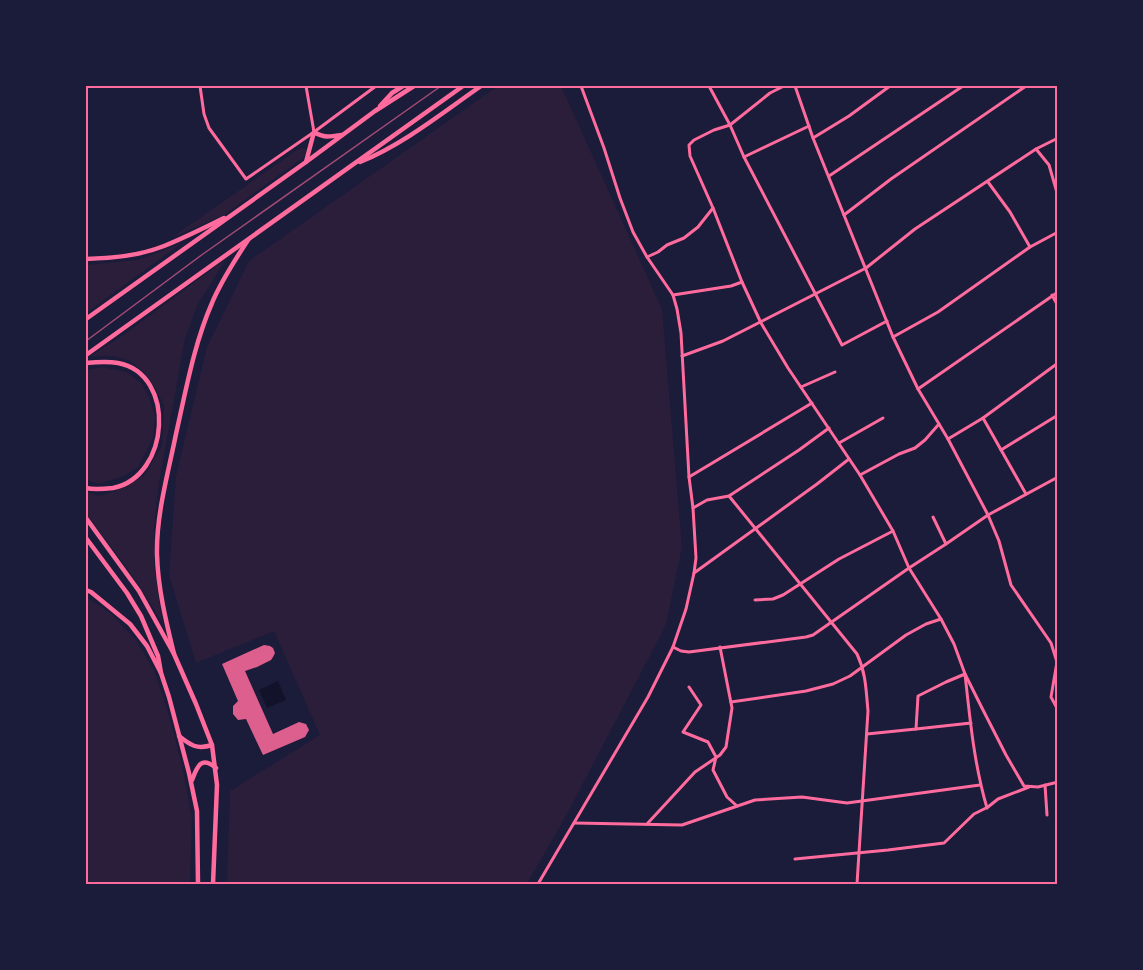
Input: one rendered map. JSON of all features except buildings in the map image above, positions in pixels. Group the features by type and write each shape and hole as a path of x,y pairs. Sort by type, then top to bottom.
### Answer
{"main road":[{"path":"375,111 402,86"},
{"path":"86,319 375,111 414,86"},
{"path":"86,355 463,86"},
{"path":"352,166 382,153 481,86"},
{"path":"306,162 314,132 322,137 344,134"},
{"path":"86,259 149,251 234,213"},
{"path":"174,654 159,584 158,523 201,328 213,300 250,236"},
{"path":"86,363 120,363 136,370 150,386 158,404 159,418 159,436 154,452 136,476 119,487 86,488"},
{"path":"86,518 139,591 174,654 212,745 216,768 217,809 213,885"},
{"path":"86,538 127,593 141,616 158,656 197,811 198,885"},
{"path":"86,590 130,624 147,646 161,673"},
{"path":"179,736 198,748 212,745"},
{"path":"191,782 200,764 210,763 216,768"}],"street":[{"path":"200,86 204,114 209,128 246,179 376,86"},
{"path":"306,86 314,132"},
{"path":"538,885 648,697 673,647 686,609 696,558 681,333 673,295 633,232 581,86"},
{"path":"709,86 842,345 887,321"},
{"path":"784,86 770,93 730,125 694,140 689,145 690,156 761,323 860,475 893,531 909,567 954,644 965,674 1024,786 1038,787 1058,782"},
{"path":"795,86 808,126 893,337 918,389 948,439 987,515 999,541 1011,585 1051,643 1056,657 1056,674 1051,697 1058,710"},
{"path":"813,138 849,116 890,86"},
{"path":"829,176 963,86"},
{"path":"844,215 891,179 1026,86"},
{"path":"744,157 808,126"},
{"path":"682,356 723,341 761,323 866,268 915,229 1036,149 1058,138"},
{"path":"1036,149 1050,165 1058,196"},
{"path":"988,182 1010,212 1030,247"},
{"path":"647,257 684,238 698,227 713,208"},
{"path":"893,337 938,312 1030,247 1058,232"},
{"path":"673,295 731,286 742,282"},
{"path":"918,389 1058,292"},
{"path":"1052,296 1058,306"},
{"path":"948,439 983,418 1058,363"},
{"path":"801,387 836,372"},
{"path":"689,477 812,403"},
{"path":"1001,450 1058,415"},
{"path":"839,443 883,418"},
{"path":"983,418 1026,494"},
{"path":"860,475 915,448 939,424"},
{"path":"693,508 707,500 729,496 829,428"},
{"path":"694,573 849,459"},
{"path":"673,647 681,651 689,651 813,635 987,515 1058,477"},
{"path":"729,496 857,654 863,667 868,711 857,885"},
{"path":"933,517 946,544"},
{"path":"755,600 773,599 783,595 838,560 893,531"},
{"path":"731,702 806,691 833,684 850,676 906,635 941,619"},
{"path":"647,825 694,772 716,758 726,747 732,708 720,648"},
{"path":"965,674 980,785 987,808"},
{"path":"916,729 918,696 965,674"},
{"path":"689,687 701,705 683,732 708,742 716,758 713,770 727,797 737,806"},
{"path":"867,734 970,723"},
{"path":"574,823 682,825 755,800 802,797 847,803 980,785"},
{"path":"1046,785 1047,815"},
{"path":"795,859 944,843 974,814 1006,795 1029,787"}],"shaded area":[{"path":"498,86 561,86 662,309 682,547 666,625 567,814 527,884 227,884 230,791 320,735 274,631 196,663 169,575 176,476 207,347 249,261"},
{"path":"306,149 304,157 224,215 171,238 297,150"},
{"path":"182,243 86,313 86,265 138,260"},
{"path":"226,259 198,304 185,338 159,483 154,527 154,565 162,622 137,582 86,513 86,492 100,496 116,491 144,476 162,446 164,406 144,372 130,361 114,356 91,356 122,336"},
{"path":"103,367 126,372 141,383 149,397 155,416 153,438 138,467 124,476 99,484 86,480 86,370"},
{"path":"86,597 111,614 135,639 154,670 172,725 192,819 190,884 86,884"},
{"path":"278,681 286,700 267,708 259,690"}],"tram line":[{"path":"86,341 203,254 441,86"}]}
